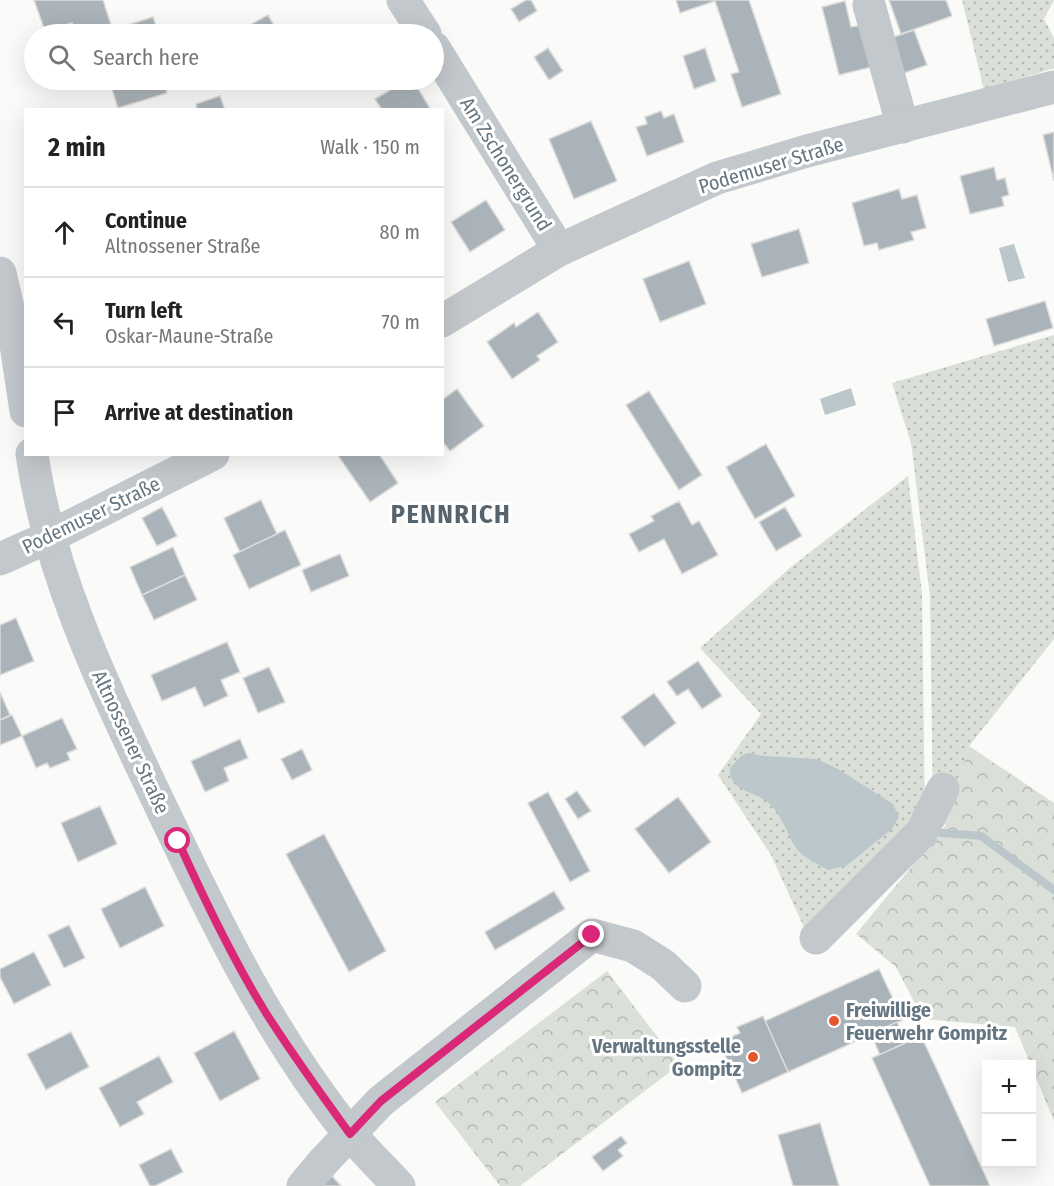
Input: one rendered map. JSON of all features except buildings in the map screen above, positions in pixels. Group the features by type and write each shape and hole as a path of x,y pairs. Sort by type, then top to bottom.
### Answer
{"street":[{"path":"403,0 419,24"},
{"path":"869,5 903,127"},
{"name":"Am Zschonergrund","path":"444,64 559,250"},
{"name":"Podemuser Straße","path":"444,320 559,250 717,178 807,151 1054,87"},
{"path":"0,273 15,338 24,398"},
{"name":"Altnossener Straße","path":"32,456 49,537 80,630 218,926 272,1021 309,1079 350,1134 399,1186"},
{"name":"Podemuser Straße","path":"0,559 49,537 209,456"},
{"path":"816,938 932,812"},
{"path":"303,1186 381,1101 592,935 633,946 663,965 685,986"}],"green space":[{"path":"962,0 1054,0 1044,19 1054,38 1054,68 984,90"},
{"path":"1054,335 1054,639 969,746 946,825 933,814 930,596 911,443 892,383"},
{"path":"908,476 922,594 925,821 807,934 771,855 718,775 761,714 700,648 791,567"},
{"path":"969,746 1054,803 1054,1121 1036,1078 1036,1060 1029,1060 1015,1027 923,1019 896,967 856,934 946,825"},
{"path":"607,971 679,1065 520,1186 500,1186 435,1102"}],"shaded area":[{"path":"1014,244 1025,278 1008,282 999,248"},
{"path":"851,388 856,405 825,415 820,399"},
{"path":"748,753 817,759 838,769 893,804 899,817 892,829 846,866 828,870 799,851 769,803 734,782 730,768 741,756"}],"waterway":[{"path":"942,833 981,836 1054,890"}],"place":[{"name":"Freiwillige Feuerwehr Gompitz","path":"834,1021"},
{"name":"Verwaltungsstelle Gompitz","path":"753,1057"}],"district":[{"name":"PENNRICH","path":"451,514"}],"route":[{"path":"178,841 218,926 265,1011 309,1079 350,1134 381,1101 592,935"}]}
